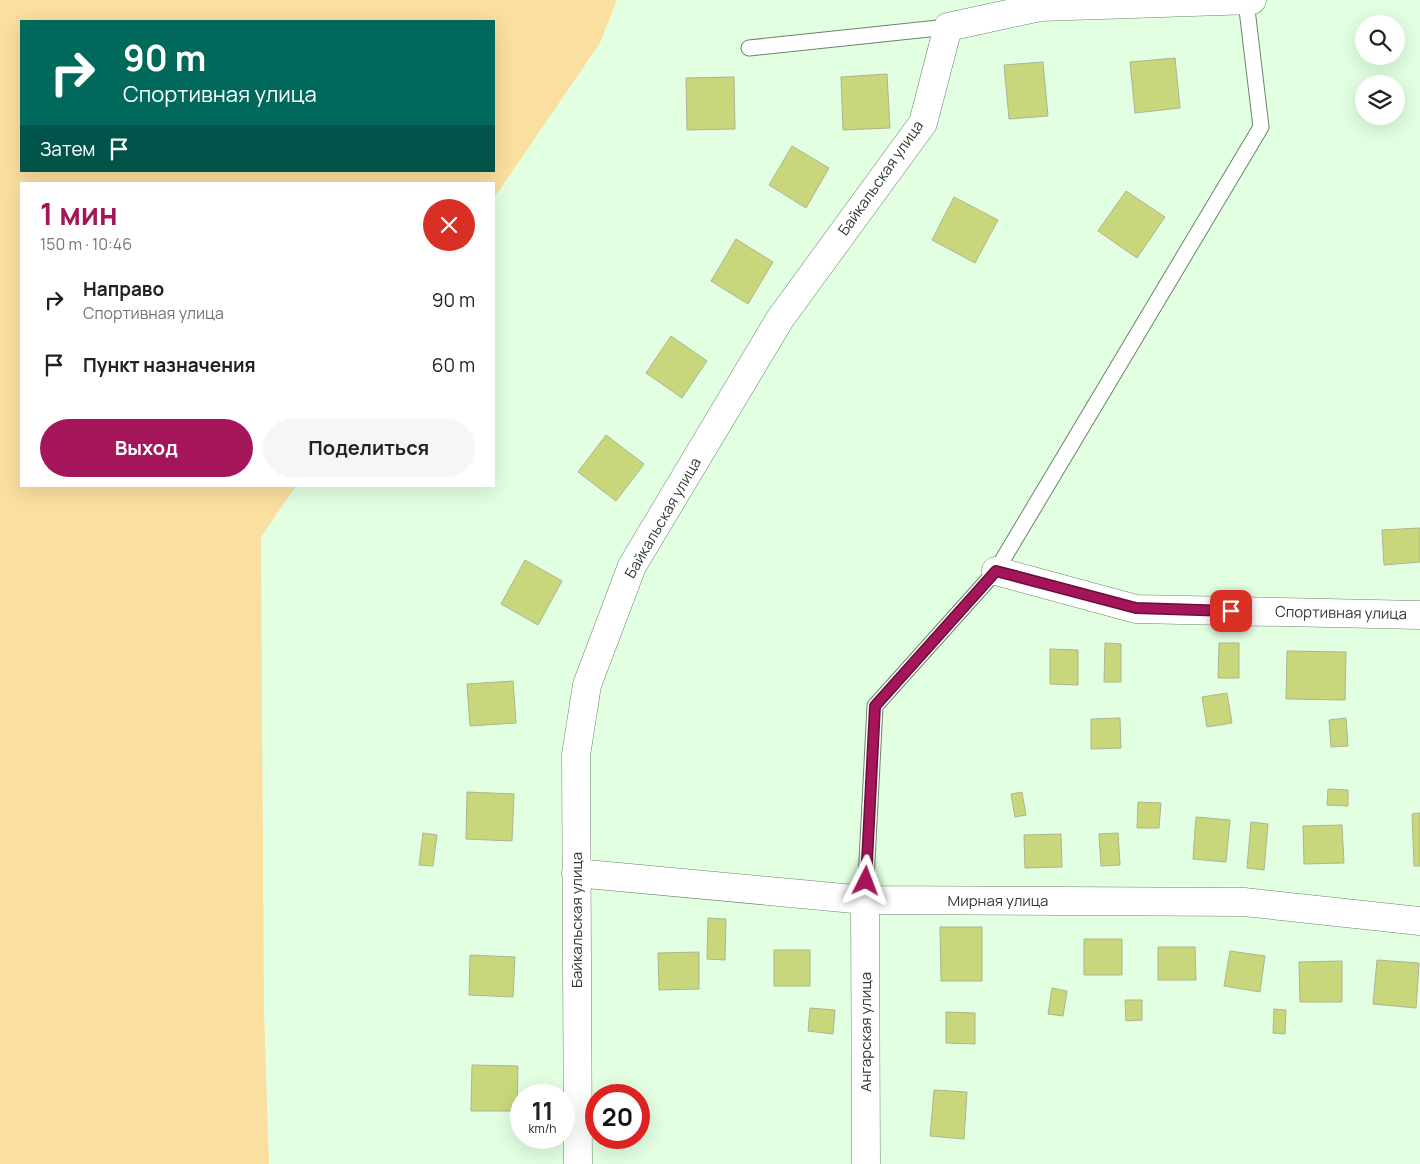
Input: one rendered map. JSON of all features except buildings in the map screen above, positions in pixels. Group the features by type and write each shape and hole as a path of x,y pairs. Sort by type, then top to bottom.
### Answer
{"street":[{"path":"948,27 1040,7 1249,0"},
{"name":"Байкальская улица","path":"578,1164 576,755 587,685 632,566 780,319 923,123 948,27"},
{"name":"Спортивная улица","path":"996,571 1136,608 1420,615"},
{"name":"Мирная улица","path":"576,872 865,900 1244,902 1420,921"},
{"name":"Ангарская улица","path":"865,900 866,1164"}],"lane":[{"path":"865,900 875,706 996,571 1261,127 1249,0"},
{"path":"750,48 948,27"}],"shaded area":[{"path":"0,0 617,0 600,43 495,197 495,182 20,182 20,487 295,487 261,537 264,1011 269,1164 0,1164"}],"route":[{"path":"866,881 875,706 996,571 1136,608 1231,611"}]}
